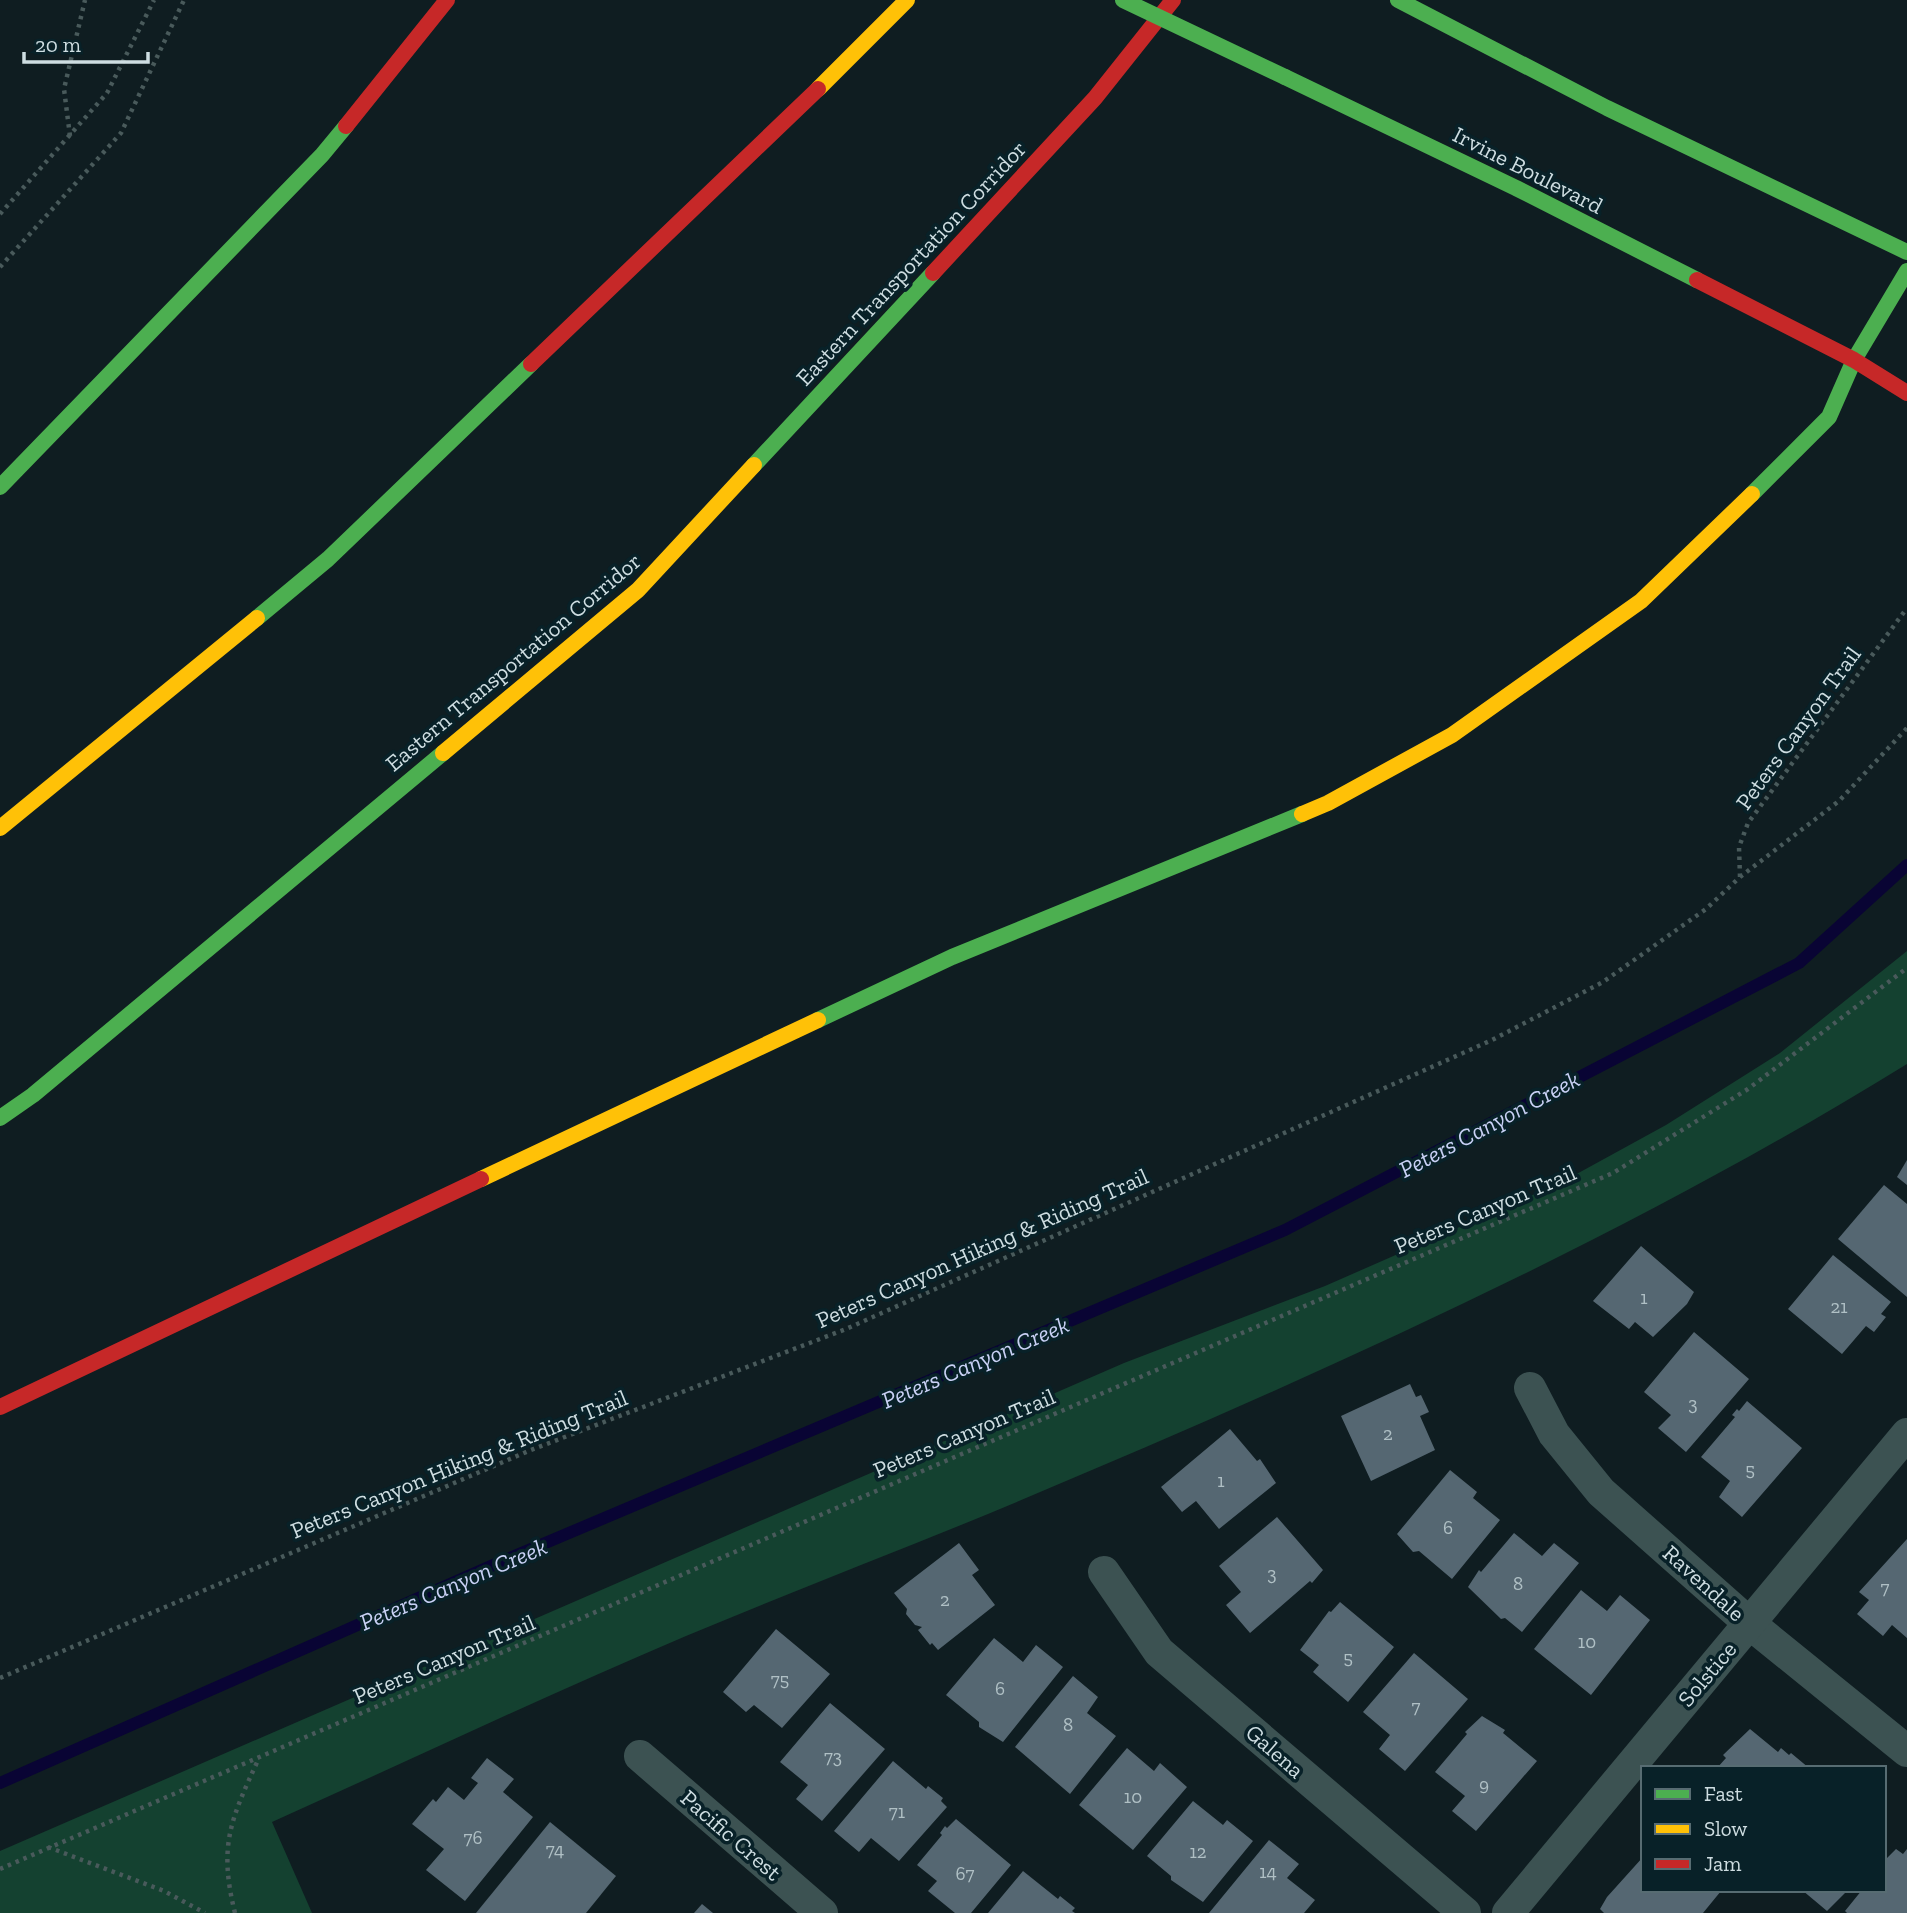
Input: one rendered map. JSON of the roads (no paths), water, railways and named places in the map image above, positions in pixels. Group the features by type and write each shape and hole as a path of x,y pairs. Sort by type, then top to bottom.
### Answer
{"main road":[{"path":"0,487 322,155 447,0"},
{"path":"0,828 328,559 862,47 907,0"},
{"name":"Irvine Boulevard","path":"1123,0 1516,188 1854,360 1907,393"},
{"name":"Eastern Transportation Corridor","path":"0,1118 33,1095 638,590 1095,97 1173,0"},
{"path":"1398,0 1607,108 1907,252"},
{"path":"0,1407 952,957 1328,803 1452,735 1641,601 1812,436 1829,417 1854,360 1907,271"}],"street":[{"name":"Ravendale","path":"1530,1388 1554,1434 1601,1492 1749,1623 1907,1751"},
{"name":"Solstice","path":"1507,1913 1907,1434"},
{"name":"Galena","path":"1104,1572 1159,1652 1465,1913"},
{"name":"Pacific Crest","path":"640,1756 822,1913"}],"waterway":[{"name":"Peters Canyon Creek","path":"0,1783 491,1566 1285,1230 1799,963 1907,865"}]}
